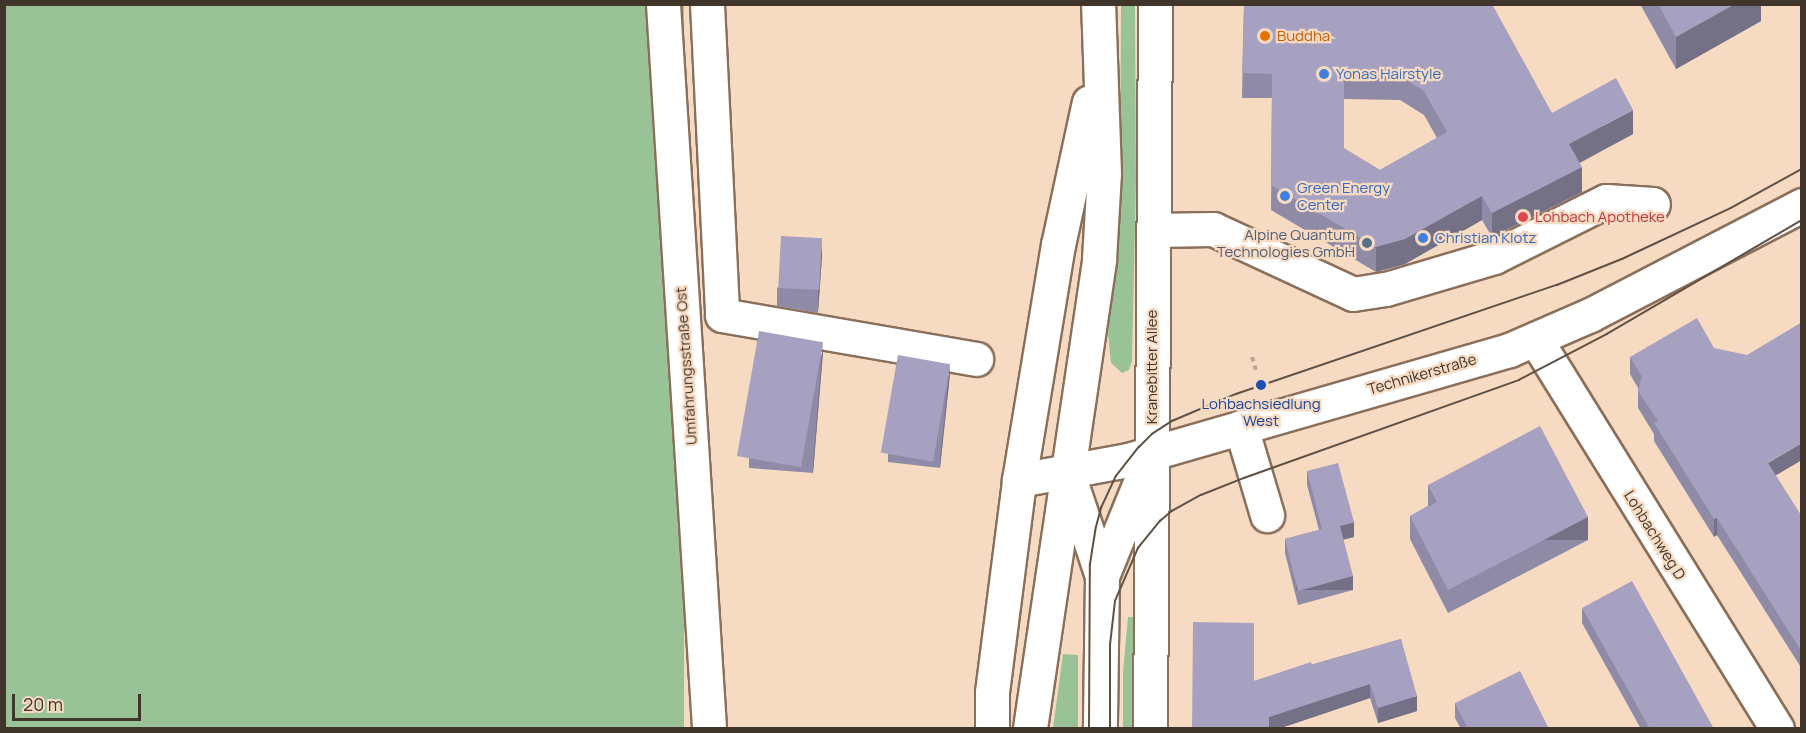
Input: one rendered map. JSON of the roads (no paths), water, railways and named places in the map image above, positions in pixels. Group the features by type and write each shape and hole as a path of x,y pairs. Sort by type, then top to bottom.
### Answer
{"street":[{"name":"Umfahrungsstraße Ost","path":"663,4 710,729"},
{"path":"707,4 722,315 976,359"},
{"path":"1030,729 1066,471 1087,354 1099,259 1104,173 1098,4"},
{"name":"Kranebitter Allee","path":"1150,729 1155,4"},
{"path":"992,729 992,692 1019,480 1059,245 1099,55"},
{"path":"1153,230 1213,229 1353,294 1386,289 1494,257 1606,201 1653,204"},
{"name":"Technikerstraße","path":"1019,480 1128,460 1536,340 1661,279 1802,205"},
{"name":"Lohbachweg D","path":"1536,340 1776,729"},
{"path":"1241,427 1266,515"},
{"path":"1102,576 1152,452"},
{"path":"1066,471 1102,576 1101,729"}],"tram line":[{"path":"1089,728 1090,564 1096,527 1101,508 1116,476 1152,434 1172,421 1236,394 1557,285 1622,259 1731,208 1802,169"},
{"path":"1110,728 1110,645 1115,601 1138,548 1160,521 1172,511 1201,495 1244,478 1519,380 1607,334 1802,220"}],"place":[{"name":"Buddha","path":"1265,36"},
{"name":"Yonas Hairstyle","path":"1324,74"},
{"name":"Green Energy Center","path":"1285,196"},
{"name":"Lohbach Apotheke","path":"1523,217"},
{"name":"Christian Klotz","path":"1423,238"},
{"name":"Alpine Quantum Technologies GmbH","path":"1367,243"},
{"name":"Lohbachsiedlung West","path":"1261,385"}]}
